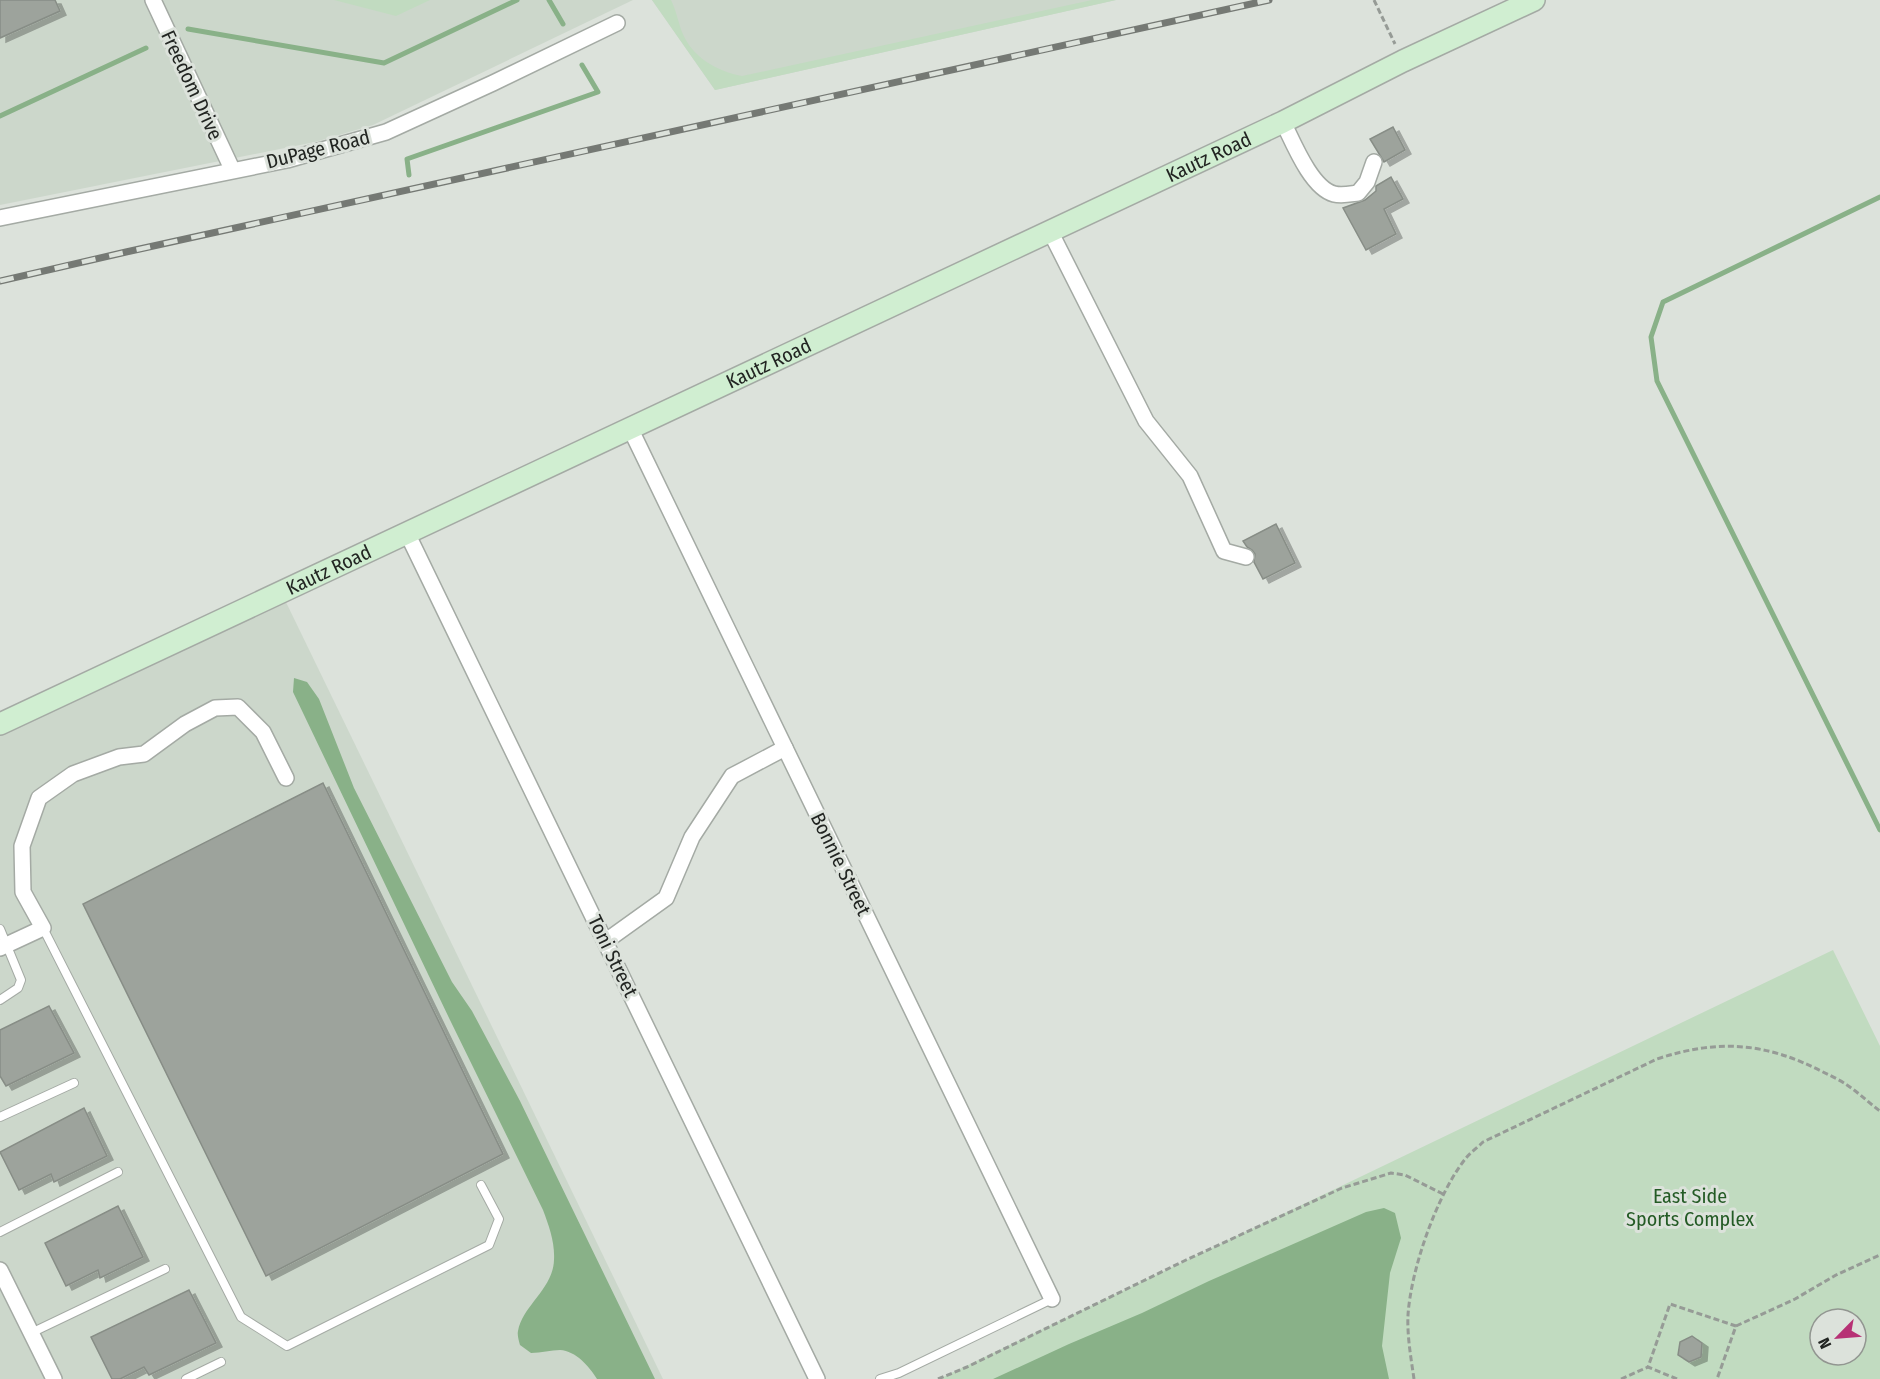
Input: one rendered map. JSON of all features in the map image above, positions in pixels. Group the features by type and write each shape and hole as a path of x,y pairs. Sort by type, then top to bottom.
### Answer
{"street":[{"name":"Freedom Drive","path":"153,0 232,169"},
{"name":"Kautz Road","path":"0,724 1283,122 1403,61 1534,0"},
{"name":"DuPage Road","path":"0,218 232,169 287,160 386,132 617,23"},
{"path":"1283,122 1311,175 1320,186 1332,194 1358,193 1367,182 1374,162"},
{"path":"1050,231 1146,421 1190,476 1224,551 1246,557"},
{"name":"Bonnie Street","path":"630,428 1052,1299"},
{"name":"Toni Street","path":"407,533 817,1379"},
{"path":"3,946 43,928 23,892 22,846 39,798 73,774 119,757 144,754 185,724 215,708 238,707 263,732 286,778"},
{"path":"606,941 666,898 692,837 732,776 785,748"},
{"path":"0,1270 5,1293 31,1333 54,1379"}],"lane":[{"path":"43,928 241,1317 287,1346 489,1245 499,1219 481,1185"},
{"path":"0,929 3,946 21,980 18,988 0,1000"},
{"path":"0,1117 74,1083"},
{"path":"0,1232 118,1172"},
{"path":"31,1333 165,1269"},
{"path":"880,1379 899,1373 1052,1299"},
{"path":"186,1379 221,1362"}],"path":[{"path":"1374,0 1403,61"},
{"path":"1414,1379 1410,1356 1408,1316 1412,1284 1443,1194 1467,1157 1483,1142 1657,1059 1685,1050 1715,1046 1745,1047 1778,1052 1847,1084 1880,1111"},
{"path":"938,1379 1342,1188 1391,1173 1405,1174 1443,1194"},
{"path":"1622,1379 1648,1367 1670,1304 1736,1326 1796,1299 1836,1275 1880,1255"},
{"path":"1717,1379 1736,1326"},
{"path":"1648,1367 1677,1379"}],"shaded area":[{"path":"0,0 633,0 373,125 315,142 0,205"},
{"path":"652,0 1116,0 715,90"},
{"path":"283,596 663,1379 0,1379 0,732"},
{"path":"294,678 307,682 319,699 354,788 452,982 472,1011 520,1101 655,1379 597,1379 586,1364 571,1353 560,1350 531,1353 520,1345 518,1333 521,1322 549,1280 554,1260 554,1247 543,1210 293,692"},
{"path":"1384,1208 1395,1213 1401,1238 1390,1273 1382,1346 1389,1379 993,1379 1366,1212"}],"green space":[{"path":"334,0 430,0 396,16"},
{"path":"652,0 671,0 686,41 706,62 723,71 742,76 1092,0 1116,0 715,90"},
{"name":"East Side Sports Complex","path":"1833,950 1880,1046 1880,1379 939,1379"}],"building":[{"path":"0,0 55,0 60,11 0,38"},
{"path":"1393,127 1405,150 1384,162 1370,139"},
{"path":"1391,177 1403,199 1384,209 1396,234 1366,250 1343,208 1365,200 1376,191 1376,186"},
{"path":"1276,524 1295,563 1263,579 1254,562 1255,554 1243,541"},
{"path":"323,783 503,1154 266,1276 83,904"},
{"path":"49,1006 74,1053 6,1086 0,1076 0,1030"},
{"path":"84,1108 107,1156 54,1182 51,1174 19,1190 0,1152"},
{"path":"118,1206 143,1257 100,1278 98,1270 66,1286 45,1243"},
{"path":"189,1290 216,1343 149,1375 144,1367 120,1379 112,1379 91,1337"},
{"path":"1692,1336 1702,1343 1701,1357 1689,1362 1678,1355 1680,1342"}],"waterway":[{"path":"188,29 384,63 517,0"},
{"path":"549,0 563,24"},
{"path":"0,116 146,48"},
{"path":"409,175 407,159 598,92 582,65"},
{"path":"1880,197 1663,302 1651,337 1657,381 1880,830"}],"railway":[{"path":"0,281 1269,0"}]}
